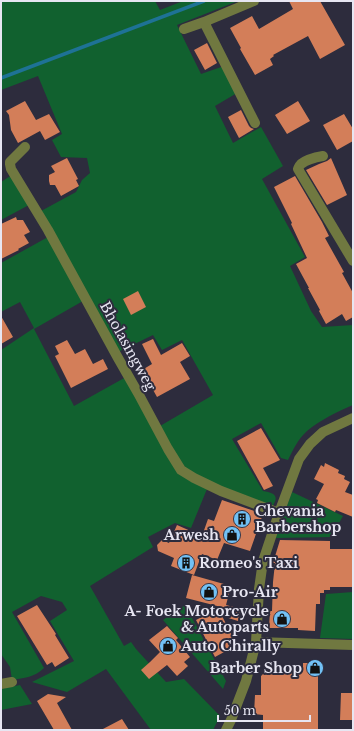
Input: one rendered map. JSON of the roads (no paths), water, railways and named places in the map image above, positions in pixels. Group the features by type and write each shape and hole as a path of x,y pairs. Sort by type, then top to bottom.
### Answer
{"street":[{"path":"184,29 254,1"},
{"path":"204,22 255,123"},
{"name":"Bholasingweg","path":"25,146 10,162 11,169 48,230 181,470 221,491 279,513"},
{"path":"323,156 301,164 298,169 353,261"},
{"path":"226,730 246,681 256,642 258,589 263,561 299,459 310,444 323,432 353,418"},
{"path":"256,642 353,645"},
{"path":"1,684 12,682"}],"waterway":[{"path":"1,78 204,1"}],"place":[{"name":"Chevania Barbershop","path":"242,519"},
{"name":"Arwesh","path":"232,535"},
{"name":"Romeo's Taxi","path":"186,563"},
{"name":"Pro-Air","path":"209,592"},
{"name":"A- Foek Motorcycle & Autoparts","path":"282,619"},
{"name":"Auto Chirally","path":"168,646"},
{"name":"Barber Shop","path":"315,668"}]}
